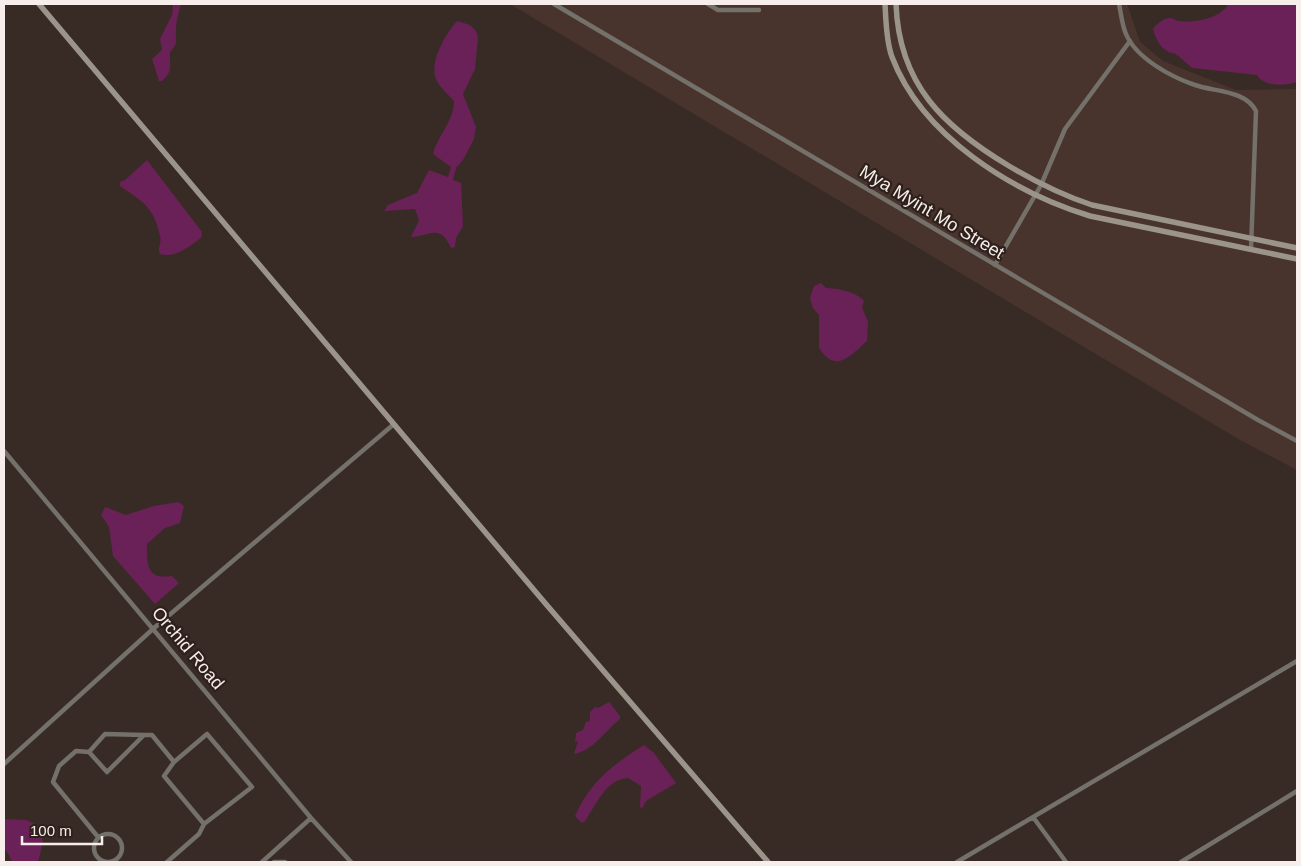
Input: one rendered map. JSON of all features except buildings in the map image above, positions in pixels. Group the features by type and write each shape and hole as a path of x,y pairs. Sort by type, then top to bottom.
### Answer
{"main road":[{"path":"39,4 768,862"},
{"path":"885,4 891,54 910,93 925,114 967,154 1060,207 1090,216 1297,259"},
{"path":"896,4 907,65 934,106 974,145 1062,196 1297,248"}],"street":[{"name":"Mya Myint Mo Street","path":"554,4 1297,441"},
{"path":"708,4 718,10 759,10"},
{"path":"1119,4 1125,34 1135,49 1163,70 1194,85 1244,98 1252,103 1256,111 1251,249"},
{"path":"994,264 1041,185 1064,129 1130,40"},
{"path":"4,764 154,628 394,424"},
{"name":"Orchid Road","path":"4,451 311,818 351,862"},
{"path":"957,862 1297,661"},
{"path":"89,752 105,734 152,735 174,762"},
{"path":"167,862 199,834 204,824 252,786 207,734 174,762 164,776 204,824"},
{"path":"98,838 53,782 59,766 76,751 89,752 107,772 144,735"},
{"path":"1181,862 1297,791"},
{"path":"1033,817 1066,862"},
{"path":"262,862 311,818"},
{"path":"107,834 116,836 122,848 119,857 111,862 98,858 94,846 98,838 107,834"},
{"path":"94,862 98,858"},
{"path":"274,862 285,862"}],"shaded area":[{"path":"173,4 181,4 177,23 176,43 170,52 170,71 162,81 159,81 152,59 162,50 160,39 172,15"},
{"path":"510,4 1127,4 1140,42 1163,61 1236,90 1297,89 1297,470 1240,440"},
{"path":"1228,4 1297,4 1297,82 1270,84 1260,79 1257,75 1193,68 1176,54 1166,50 1157,39 1153,28 1165,19 1171,18 1184,21 1206,19 1219,13"},
{"path":"457,21 470,25 476,31 478,37 475,69 463,94 476,127 474,139 463,160 456,168 453,180 461,183 463,226 456,238 455,247 451,248 447,240 439,233 411,237 419,220 415,209 384,211 388,205 417,193 429,170 448,177 451,167 433,154 449,122 454,101 442,88 434,72 440,48"},
{"path":"147,160 202,232 201,238 187,248 171,255 160,254 158,226 151,212 141,201 120,186 120,182 125,180"},
{"path":"821,283 826,288 852,293 864,301 862,307 868,322 867,341 843,360 831,360 819,348 819,315 813,308 810,298 814,286"},
{"path":"178,502 184,506 180,523 165,528 147,544 148,564 153,573 163,577 172,576 179,583 155,604 113,556 109,527 101,515 105,507 126,515 154,506"},
{"path":"609,702 620,716 620,719 593,745 574,754 578,741 575,742 576,733 583,730 586,722 590,721 590,712 595,707 598,708"},
{"path":"644,745 654,753 676,783 646,801 642,808 640,807 641,786 628,778 620,779 602,794 582,823 575,816 595,783 612,767"},
{"path":"4,819 26,820 39,826 43,842 38,862 12,862 4,848"}]}
